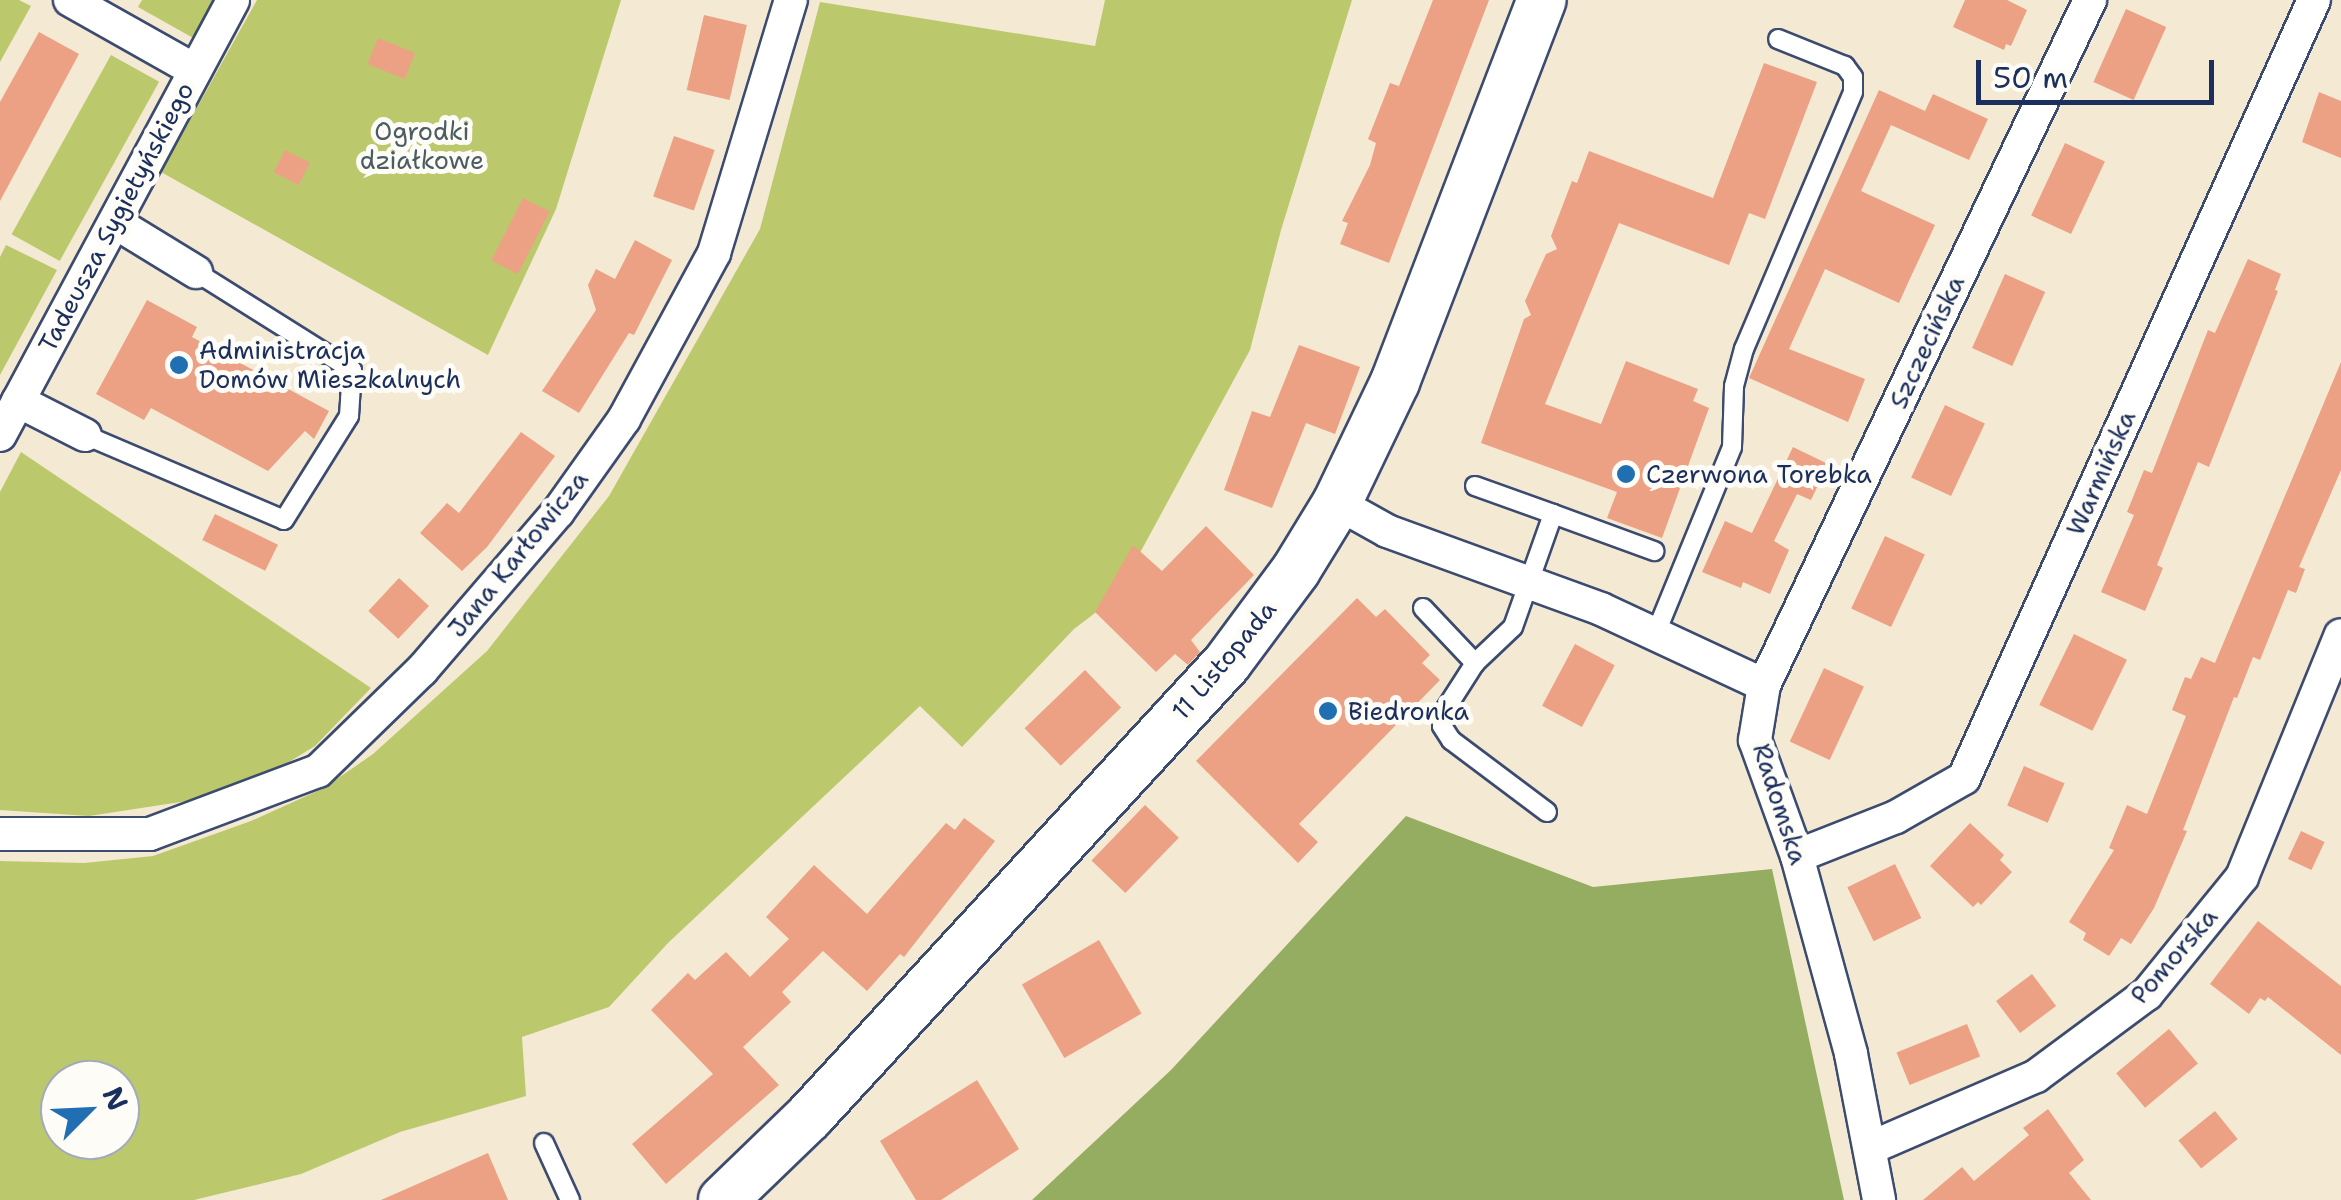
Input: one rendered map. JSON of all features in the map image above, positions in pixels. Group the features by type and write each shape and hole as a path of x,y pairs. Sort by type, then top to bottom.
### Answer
{"main road":[{"name":"11 Listopada","path":"723,1200 809,1117 1227,663 1287,584 1337,504 1395,382 1542,0"}],"street":[{"path":"70,0 194,70"},
{"name":"Tadeusza Sygietyńskiego","path":"0,435 233,0"},
{"name":"Jana Karłowicza","path":"0,834 150,834 318,770 422,670 558,512 624,419 714,253 791,0"},
{"name":"Szczecińska","path":"1764,685 2090,0"},
{"name":"Warmińska","path":"1797,856 1896,817 1964,778 2314,0"},
{"path":"116,223 196,272"},
{"path":"18,401 86,435"},
{"path":"1337,504 1387,530 1655,634 1764,685"},
{"name":"Pomorska","path":"1870,1148 2036,1076 2148,994 2242,877 2341,635"},
{"name":"Radomska","path":"1764,685 1756,740 1797,856 1852,1054 1879,1200"}],"lane":[{"path":"1655,634 1732,447 1734,386 1744,350 1853,92 1853,77 1845,66 1778,40"},
{"path":"86,435 284,520 349,416 352,370 196,272"},
{"path":"1475,486 1654,550"},
{"path":"1547,812 1451,740 1442,726 1445,710 1474,663 1513,627 1553,514"},
{"path":"1423,608 1474,663"},
{"path":"544,1143 570,1200"}],"green space":[{"path":"0,0 19,0 31,6 0,62"},
{"path":"142,0 216,0 195,39 138,7"},
{"name":"Ogrodki działkowe","path":"257,0 621,0 556,209 488,355 161,172"},
{"path":"1105,0 1352,0 1281,230 1250,350 1116,597 1074,629 962,747 920,706 668,943 609,1007 522,1037 526,1096 400,1132 301,1174 194,1200 0,1200 0,861 84,863 153,856 251,821 324,788 373,754 487,651 609,496 760,229 820,2 1095,46"},
{"path":"111,55 159,82 60,261 12,234"},
{"path":"6,245 57,270 0,375 0,257"},
{"path":"21,452 371,688 315,746 276,770 200,799 89,816 0,810 0,492"},
{"path":"1406,816 1593,887 1772,869 1844,1200 1032,1200 1171,1070"}],"building":[{"path":"1433,0 1489,0 1389,263 1340,244 1348,223 1342,221 1370,165 1376,143 1368,139 1390,83 1399,86"},
{"path":"1965,0 2007,0 2027,10 2011,46 2006,44 2004,50 1953,27"},
{"path":"2126,9 2166,27 2134,100 2093,82"},
{"path":"704,15 747,25 730,100 687,90"},
{"path":"39,32 79,54 0,201 0,102"},
{"path":"378,38 415,53 405,79 368,64"},
{"path":"1764,63 1817,82 1765,219 1749,213 1729,265 1619,223 1545,404 1601,424 1626,361 1698,389 1693,401 1709,408 1662,538 1607,518 1617,492 1481,443 1524,319 1531,315 1525,301 1546,254 1557,249 1551,236 1572,181 1577,183 1589,151 1713,198"},
{"path":"1879,90 1925,111 1933,94 1988,119 1969,160 1891,125 1861,191 1935,225 1899,303 1825,269 1789,349 1865,379 1848,422 1749,378"},
{"path":"2319,92 2341,101 2341,158 2302,142"},
{"path":"674,136 715,150 694,211 653,197"},
{"path":"2065,143 2105,162 2071,234 2031,216"},
{"path":"285,150 310,163 299,185 274,172"},
{"path":"523,198 550,212 518,274 491,260"},
{"path":"635,240 672,260 634,335 629,333 579,413 542,391 596,310 588,285 596,269 615,279"},
{"path":"2248,259 2281,274 2275,290 2278,291 2209,467 2198,462 2157,565 2163,568 2145,611 2101,592 2134,515 2127,512 2144,470 2152,473 2208,330 2215,333"},
{"path":"2005,274 2045,292 2012,366 1972,348"},
{"name":"Administracja Domów Mieszkalnych","path":"147,300 197,327 192,337 329,411 314,439 305,431 268,471 151,408 144,420 96,394"},
{"path":"1299,345 1360,367 1335,434 1306,423 1272,508 1224,490 1252,411 1270,417"},
{"path":"2341,362 2341,470 2299,567 2305,569 2296,593 2288,590 2260,660 2253,657 2237,698 2234,697 2183,830 2187,831 2154,908 2131,944 2121,938 2109,956 2083,940 2086,933 2069,922 2114,850 2109,848 2127,805 2147,814 2186,716 2172,710 2185,677 2191,679 2201,657 2215,663"},
{"path":"1945,405 1985,424 1951,496 1911,478"},
{"path":"521,432 555,456 487,547 462,571 420,533 447,503 459,513"},
{"path":"1793,447 1828,464 1811,500 1797,494 1774,541 1789,550 1770,594 1743,582 1741,588 1702,572 1725,521 1752,533"},
{"path":"215,514 278,545 265,571 202,540"},
{"path":"1206,526 1254,575 1191,640 1200,652 1188,665 1175,654 1156,672 1095,612 1133,545 1162,571"},
{"path":"1885,536 1925,555 1891,627 1851,609"},
{"path":"399,578 429,606 398,639 368,611"},
{"name":"Biedronka","path":"1357,598 1376,617 1385,609 1430,655 1422,663 1440,680 1299,824 1318,842 1298,863 1196,761"},
{"path":"2074,634 2127,660 2092,731 2039,705"},
{"path":"1575,644 1615,665 1582,727 1542,706"},
{"path":"1824,668 1864,687 1830,760 1790,741"},
{"path":"1085,670 1121,707 1061,766 1025,728"},
{"path":"2024,766 2065,783 2048,823 2007,806"},
{"path":"1145,805 1179,838 1125,893 1092,860"},
{"path":"964,818 995,841 904,957 900,954 867,991 823,951 782,992 791,1002 743,1047 779,1085 666,1184 632,1144 713,1074 651,1010 688,973 695,980 726,952 750,977 789,939 766,917 814,865 867,914 946,823 955,830"},
{"path":"1970,823 2004,855 2000,860 2012,872 1981,905 1978,902 1973,907 1930,866"},
{"path":"2301,831 2325,842 2311,870 2288,859"},
{"path":"1895,864 1921,918 1874,941 1847,887"},
{"path":"2258,921 2341,986 2341,1055 2268,997 2265,1001 2260,998 2249,1014 2210,984"},
{"path":"1099,940 1142,1014 1064,1058 1022,984"},
{"path":"2032,974 2056,1006 2020,1033 1996,1001"},
{"path":"1967,1024 1980,1056 1910,1085 1897,1052"},
{"path":"2169,1029 2198,1063 2145,1108 2116,1073"},
{"path":"977,1080 1019,1149 941,1200 916,1200 880,1141"},
{"path":"2048,1109 2084,1160 2069,1173 2091,1200 1923,1200 1962,1167 1974,1181 2029,1135 2023,1128"},
{"path":"2215,1111 2238,1139 2201,1169 2178,1141"},
{"path":"488,1153 508,1200 381,1200"}],"place":[{"name":"Administracja Domów Mieszkalnych","path":"179,365"},
{"name":"Czerwona Torebka","path":"1626,474"},
{"name":"Biedronka","path":"1328,711"}]}
